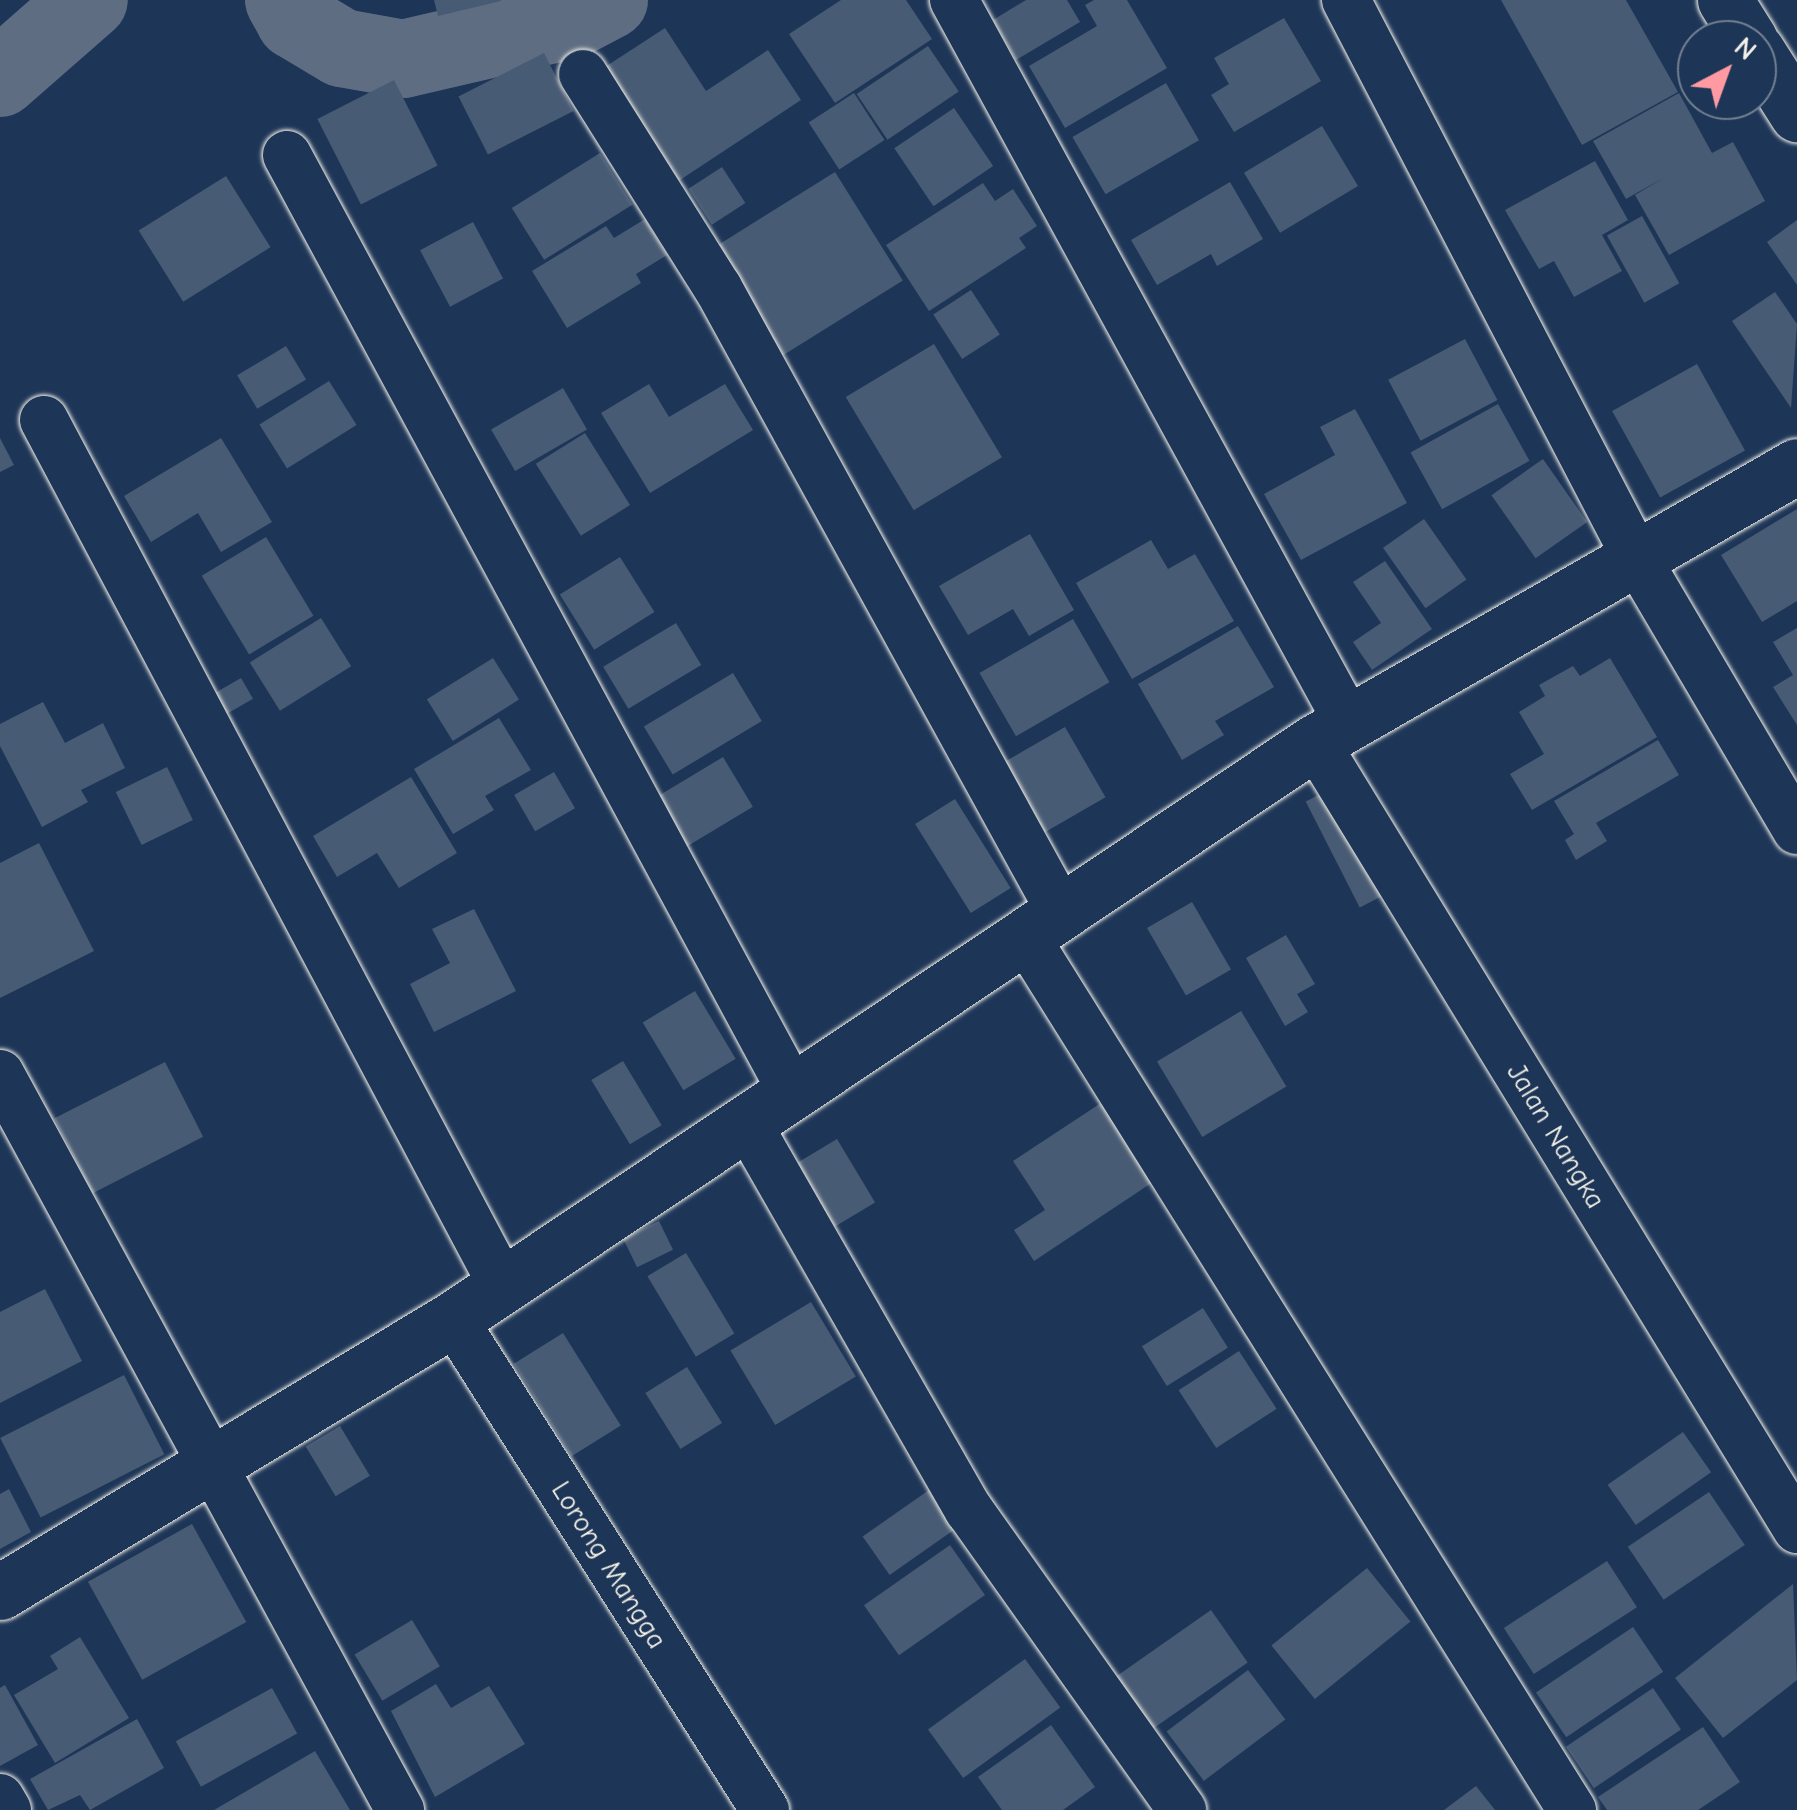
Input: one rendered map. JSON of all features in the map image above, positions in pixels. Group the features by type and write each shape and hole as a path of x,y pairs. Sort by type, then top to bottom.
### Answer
{"street":[{"name":"Jalan Nangka","path":"954,0 1331,732 1797,1530"},
{"path":"1346,0 1636,557 1797,830"},
{"path":"583,74 718,288 1044,926 1572,1810"},
{"path":"1777,82 1797,114"},
{"path":"288,155 794,1093"},
{"path":"44,420 503,1286"},
{"path":"0,1592 211,1469 453,1319 1331,732 1797,466"},
{"path":"0,1074 211,1469 296,1606 400,1810"},
{"path":"748,1123 969,1510 1182,1810"},
{"name":"Lorong Mangga","path":"453,1319 765,1810"},
{"path":"0,1798 7,1810"}],"building":[{"path":"434,0 501,0 501,1 438,16"},
{"path":"841,0 906,0 932,39 835,103 789,34"},
{"path":"1026,0 1067,0 1080,22 1016,60 993,20"},
{"path":"1094,0 1127,0 1167,68 1065,128 1029,66 1097,26 1085,5"},
{"path":"1501,0 1626,0 1677,90 1582,145"},
{"path":"1284,18 1321,81 1234,132 1211,95 1229,84 1214,58"},
{"path":"665,28 706,91 768,50 801,100 677,182 602,69"},
{"path":"928,46 959,92 887,140 857,94"},
{"path":"544,53 574,111 488,154 458,97"},
{"path":"394,80 438,166 361,205 317,119"},
{"path":"1166,83 1199,140 1105,194 1072,137"},
{"path":"854,93 884,140 839,169 809,122"},
{"path":"1677,94 1677,120 1694,120 1712,153 1733,142 1765,201 1669,255 1635,195 1665,177 1626,199 1593,141"},
{"path":"954,108 993,166 933,206 894,148"},
{"path":"1322,126 1358,186 1280,233 1244,173"},
{"path":"600,153 632,205 544,260 512,208"},
{"path":"1595,161 1628,220 1602,235 1622,271 1574,297 1554,261 1539,269 1505,210"},
{"path":"722,167 745,203 712,225 688,189"},
{"path":"835,172 903,281 781,357 713,248"},
{"path":"226,176 271,247 183,302 139,231"},
{"path":"1230,182 1263,239 1217,266 1211,254 1157,285 1131,240"},
{"path":"983,183 995,201 1013,189 1037,226 1019,238 1026,248 929,311 886,245"},
{"path":"1642,216 1679,283 1644,303 1607,235"},
{"path":"645,219 667,255 636,274 641,283 567,328 532,271 606,226 614,238"},
{"path":"1797,220 1797,285 1767,242"},
{"path":"473,222 503,279 450,307 420,250"},
{"path":"971,290 1000,334 962,359 933,315"},
{"path":"1775,292 1797,324 1791,408 1732,321"},
{"path":"1465,339 1497,400 1421,441 1388,380"},
{"path":"934,344 1002,457 914,510 846,397"},
{"path":"286,346 306,379 257,409 237,375"},
{"path":"1697,364 1745,451 1660,498 1612,411"},
{"path":"329,381 357,425 287,469 259,424"},
{"path":"649,384 669,417 725,384 753,430 650,493 601,413"},
{"path":"563,388 587,430 515,471 491,430"},
{"path":"1498,404 1530,461 1442,509 1411,452"},
{"path":"1355,409 1407,503 1301,560 1264,494 1335,455 1320,427"},
{"path":"585,433 630,505 581,536 536,464"},
{"path":"0,438 14,465 0,472"},
{"path":"221,438 272,522 221,552 198,513 151,542 124,496"},
{"path":"1543,459 1587,522 1536,558 1491,495"},
{"path":"1797,509 1797,601 1762,622 1721,555"},
{"path":"1424,519 1466,580 1425,608 1383,548"},
{"path":"1030,534 1074,610 1029,636 1013,609 968,635 939,586"},
{"path":"266,537 313,616 249,654 202,576"},
{"path":"1151,540 1168,569 1195,554 1234,621 1132,679 1076,583"},
{"path":"620,557 654,612 594,650 560,595"},
{"path":"1385,561 1432,629 1372,670 1353,642 1381,623 1353,582"},
{"path":"321,618 351,666 280,711 250,663"},
{"path":"1073,619 1110,682 1016,736 979,673"},
{"path":"676,623 701,665 628,709 603,667"},
{"path":"1238,626 1274,687 1215,721 1224,735 1182,760 1138,684"},
{"path":"1797,628 1797,725 1773,687 1793,675 1773,642"},
{"path":"493,658 519,700 453,741 427,699"},
{"path":"1610,658 1657,737 1532,810 1510,774 1544,754 1519,712 1545,696 1539,685 1573,666 1580,676"},
{"path":"733,673 762,721 673,775 644,727"},
{"path":"241,678 253,699 220,718 208,697"},
{"path":"43,702 65,743 103,723 125,768 81,790 88,802 42,827 0,746 0,724"},
{"path":"499,718 531,770 485,796 494,810 453,834 414,769"},
{"path":"1065,727 1106,797 1034,839 993,768"},
{"path":"1658,740 1679,775 1596,823 1607,841 1576,860 1565,840 1574,834 1554,801"},
{"path":"723,757 753,807 685,847 655,798"},
{"path":"167,767 193,820 142,845 116,792"},
{"path":"554,772 575,808 535,831 514,795"},
{"path":"411,777 457,853 399,888 377,853 337,877 313,836"},
{"path":"1336,786 1390,892 1360,907 1306,801"},
{"path":"955,799 1011,888 971,913 915,824"},
{"path":"39,843 94,951 0,998 0,863"},
{"path":"1192,902 1231,970 1186,996 1147,928"},
{"path":"474,909 516,991 434,1032 410,984 450,963 432,929"},
{"path":"1286,935 1315,984 1297,994 1308,1012 1285,1026 1246,958"},
{"path":"695,991 736,1059 683,1090 643,1022"},
{"path":"1241,1011 1286,1086 1202,1137 1157,1061"},
{"path":"623,1061 662,1125 630,1144 591,1080"},
{"path":"165,1062 203,1137 93,1193 55,1118"},
{"path":"1101,1103 1153,1182 1034,1261 1014,1230 1045,1210 1013,1161"},
{"path":"837,1139 875,1202 831,1229 792,1166"},
{"path":"659,1221 673,1250 637,1267 623,1239"},
{"path":"686,1253 734,1334 696,1357 647,1276"},
{"path":"45,1289 82,1361 0,1403 0,1312"},
{"path":"811,1302 856,1377 775,1425 730,1350"},
{"path":"1203,1308 1228,1348 1167,1386 1142,1346"},
{"path":"563,1333 621,1425 572,1456 514,1364"},
{"path":"1239,1351 1277,1409 1216,1448 1179,1390"},
{"path":"687,1367 722,1423 680,1449 645,1393"},
{"path":"124,1375 164,1454 41,1517 0,1438"},
{"path":"340,1426 370,1476 336,1496 306,1447"},
{"path":"1683,1432 1711,1472 1636,1525 1608,1485"},
{"path":"9,1489 31,1532 0,1549 0,1494"},
{"path":"929,1490 956,1529 890,1575 863,1536"},
{"path":"1709,1492 1745,1545 1664,1600 1628,1547"},
{"path":"192,1524 246,1622 142,1680 88,1582"},
{"path":"950,1545 985,1595 899,1655 864,1605"},
{"path":"1607,1561 1637,1607 1534,1674 1504,1628"},
{"path":"1367,1568 1410,1622 1315,1699 1271,1645"},
{"path":"1793,1584 1797,1680 1723,1738 1675,1678"},
{"path":"1211,1610 1248,1662 1145,1734 1109,1682"},
{"path":"412,1620 440,1666 382,1701 355,1655"},
{"path":"1633,1627 1663,1672 1566,1737 1536,1692"},
{"path":"80,1637 129,1718 55,1763 14,1695 58,1669 50,1656"},
{"path":"1025,1659 1060,1708 963,1778 928,1730"},
{"path":"1248,1670 1285,1720 1204,1781 1167,1731"},
{"path":"436,1684 451,1708 489,1686 525,1744 435,1797 391,1711"},
{"path":"5,1685 38,1745 0,1766 0,1688"},
{"path":"272,1688 297,1733 201,1787 176,1741"},
{"path":"1653,1688 1681,1729 1594,1788 1566,1747"},
{"path":"137,1719 164,1768 90,1810 80,1795 48,1810 30,1779"},
{"path":"1051,1725 1095,1787 1063,1810 1002,1810 978,1777"},
{"path":"1703,1727 1740,1782 1698,1810 1607,1810 1598,1797"},
{"path":"315,1751 350,1810 214,1810"},
{"path":"1476,1786 1495,1810 1444,1810"}],"waterway":[{"path":"0,78 89,0"},
{"path":"284,0 295,20 342,48 403,59 571,20 609,0"}]}
